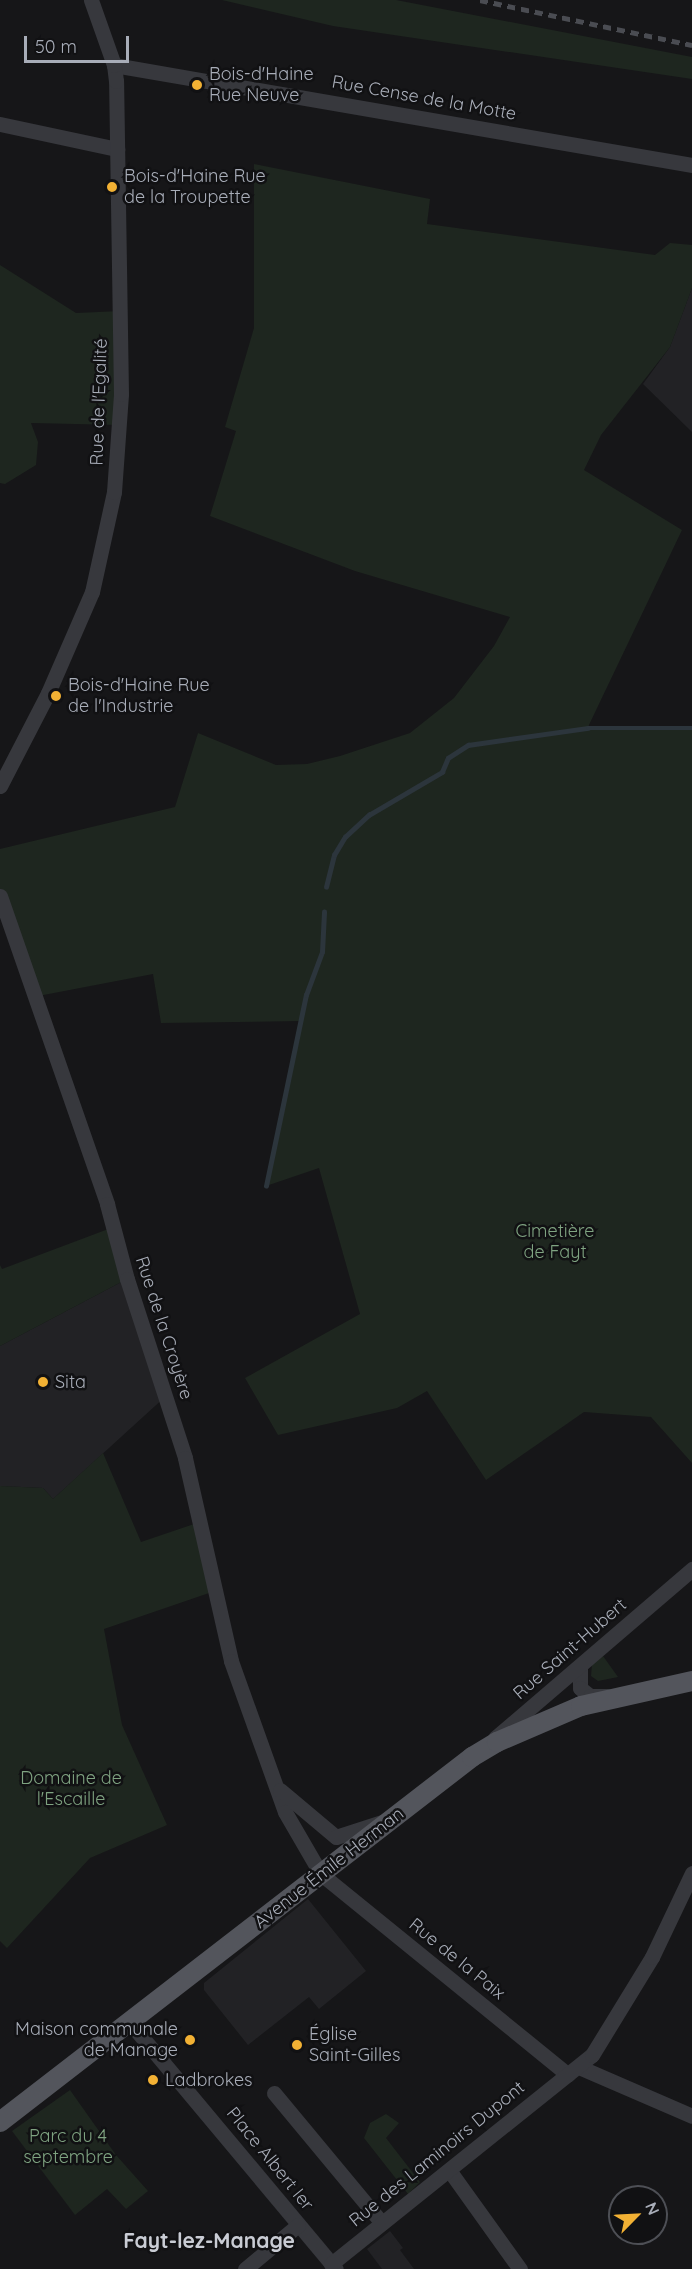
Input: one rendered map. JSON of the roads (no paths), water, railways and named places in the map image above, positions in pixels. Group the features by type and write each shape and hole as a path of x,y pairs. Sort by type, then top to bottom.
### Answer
{"main road":[{"name":"Avenue Émile Herman","path":"0,2122 131,2024 472,1757 551,1717 627,1694 692,1681"}],"street":[{"name":"Rue de l'Egalité","path":"0,786 48,693 92,592 108,529 122,394 117,149 114,65 91,0"},
{"name":"Rue Cense de la Motte","path":"114,65 692,165"},
{"path":"0,124 117,149"},
{"name":"Rue de la Croyère","path":"0,896 107,1204 127,1278 177,1432 221,1627 270,1779 321,1874"},
{"name":"Rue Saint-Hubert","path":"472,1757 545,1698 579,1674 692,1569"},
{"path":"579,1674 590,1695 627,1694"},
{"path":"545,1698 546,1711 551,1717 570,1702 579,1674"},
{"name":"Rue de la Croyère","path":"270,1779 291,1803 336,1837 390,1820"},
{"name":"Rue des Laminoirs Dupont","path":"333,2266 382,2223 592,2055 652,1957 692,1873"},
{"name":"Rue de la Paix","path":"321,1874 573,2071 692,2116"},
{"name":"Place Albert Ier","path":"131,2024 333,2266"},
{"path":"274,2093 382,2223"},
{"path":"449,2170 520,2269"},
{"path":"245,2269 298,2224"}],"waterway":[{"path":"326,887 334,855 345,837 369,815 442,772 448,758 468,745 588,728 692,728"},
{"path":"266,1186 306,995 322,952 324,912"}],"railway":[{"path":"480,0 692,45"}],"place":[{"name":"Bois-d'Haine Rue Neuve","path":"197,85"},
{"name":"Bois-d'Haine Rue de la Troupette","path":"112,187"},
{"name":"Bois-d'Haine Rue de l'Industrie","path":"56,696"},
{"name":"Sita","path":"43,1382"},
{"name":"Maison communale de Manage","path":"190,2040"},
{"name":"Église Saint-Gilles","path":"297,2045"},
{"name":"Ladbrokes","path":"153,2080"}],"district":[{"name":"Fayt-lez-Manage","path":"209,2240"}],"park label":[{"name":"Cimetière de Fayt","path":"555,1242"},
{"name":"Domaine de l'Escaille","path":"71,1789"},
{"name":"Parc du 4 septembre","path":"68,2147"}]}
